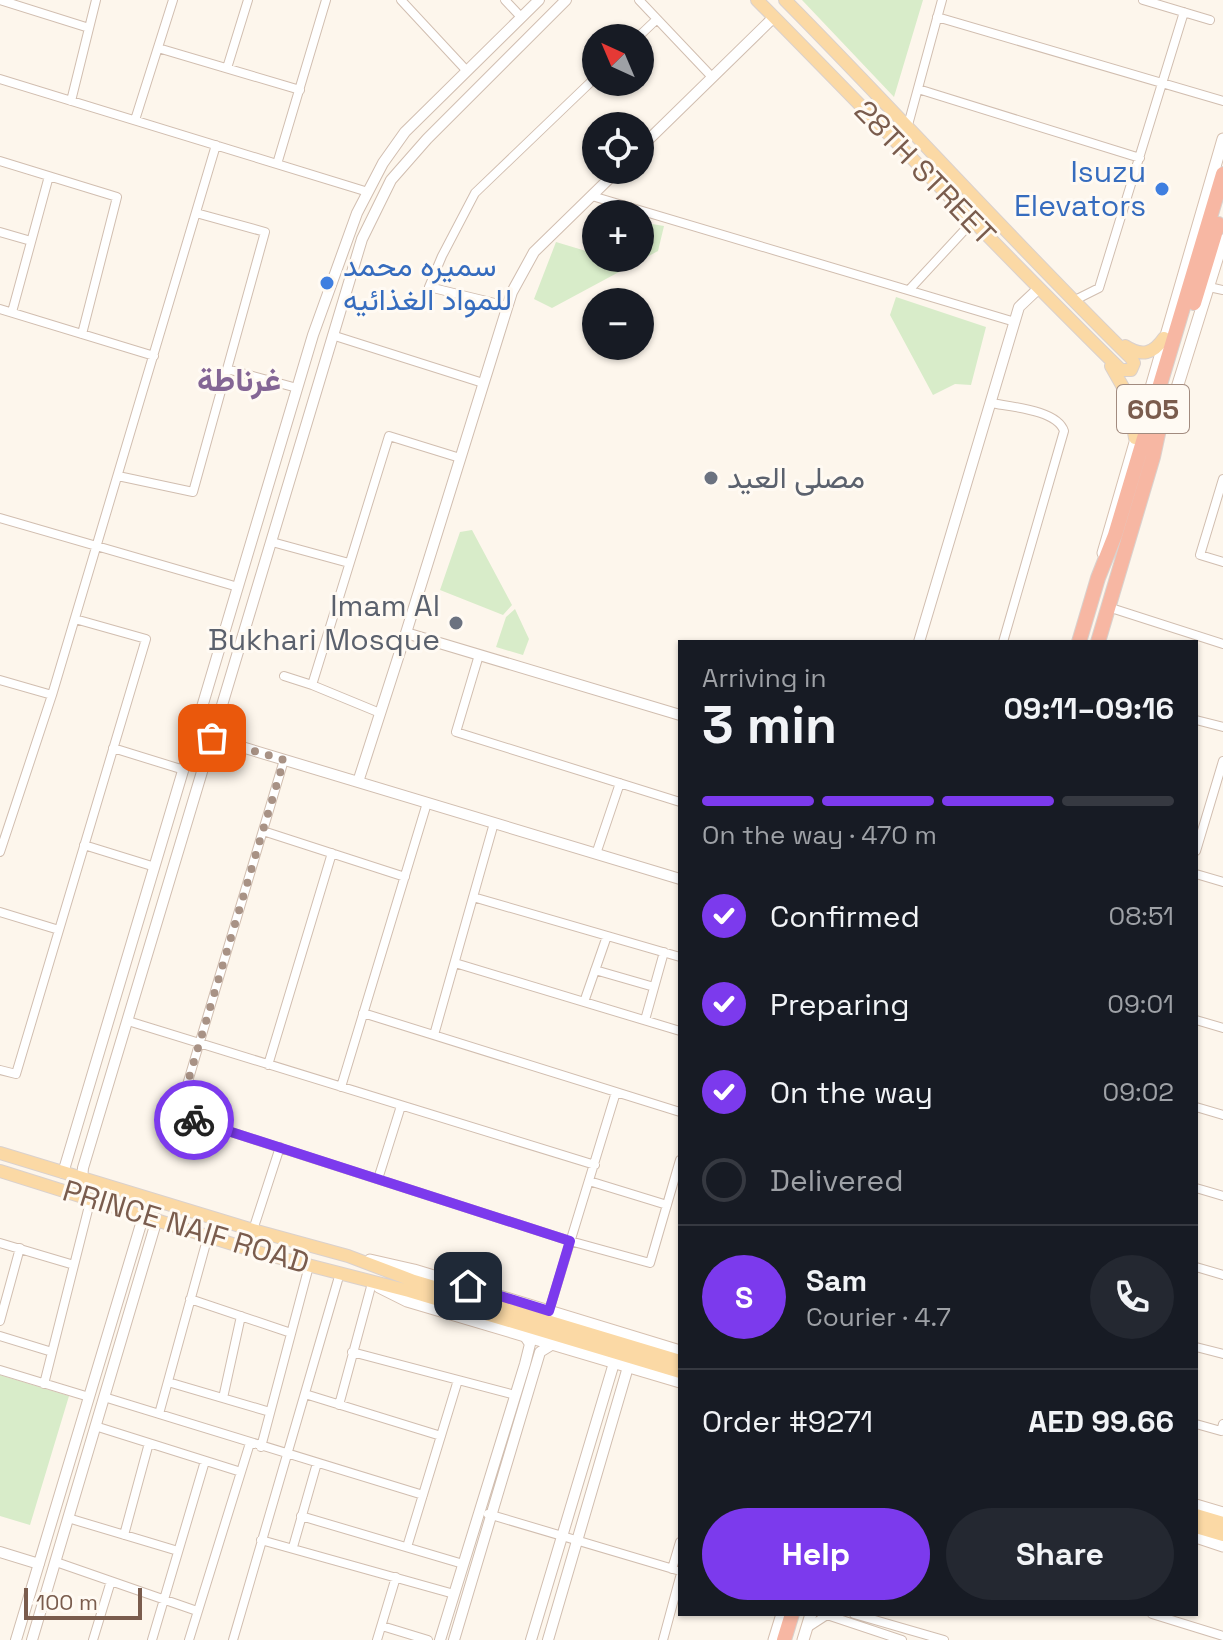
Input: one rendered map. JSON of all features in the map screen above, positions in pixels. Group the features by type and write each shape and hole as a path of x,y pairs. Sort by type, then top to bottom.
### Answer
{"highway":[{"name":"605","path":"1080,640 1115,535 1223,174"},
{"name":"605","path":"1099,640 1153,457 1165,399 1223,208"},
{"path":"784,1640 791,1616"},
{"path":"792,1640 799,1616"}],"main road":[{"name":"28TH STREET","path":"757,0 1095,344"},
{"name":"28TH STREET","path":"785,0 1106,333"},
{"path":"1098,578 1107,531 1223,139"},
{"path":"1153,457 1174,401 1223,240"},
{"path":"1106,333 1139,353 1150,352 1164,338"},
{"path":"1095,344 1121,370 1131,370 1134,363 1131,358 1106,333"},
{"path":"1095,344 1128,396 1135,438"},
{"name":"PRINCE NAIF ROAD","path":"0,1153 253,1230 414,1270 678,1350"},
{"name":"PRINCE NAIF ROAD","path":"0,1171 309,1266 409,1291 678,1371"},
{"name":"PRINCE NAIF ROAD","path":"348,1256 414,1281 678,1360"},
{"name":"PRINCE NAIF ROAD","path":"372,1283 407,1301 678,1381"},
{"path":"1198,1506 1223,1513"},
{"path":"1198,1516 1223,1523"},
{"path":"1198,1528 1223,1535"},
{"path":"1198,1538 1223,1546"},
{"path":"774,1640 781,1616"}],"street":[{"path":"0,0 18,3 89,28"},
{"path":"71,101 96,0"},
{"path":"135,120 173,0"},
{"path":"227,68 248,0"},
{"path":"277,164 326,0"},
{"path":"401,0 466,70"},
{"path":"505,0 521,17"},
{"path":"63,1173 297,388 326,296 357,213 383,163 405,132 539,0"},
{"path":"82,1179 362,239 391,180 427,139 566,0"},
{"path":"639,0 712,77"},
{"path":"908,125 942,0"},
{"path":"1143,0 1210,20"},
{"path":"1073,301 1099,288 1184,12"},
{"path":"654,134 774,17"},
{"path":"937,17 1223,101"},
{"path":"652,24 657,19"},
{"path":"158,48 300,90"},
{"path":"0,79 368,192"},
{"path":"918,89 1140,158"},
{"path":"507,306 429,287 475,193 582,90"},
{"path":"0,852 52,695 216,145"},
{"path":"0,161 117,197 82,334"},
{"path":"12,312 49,176"},
{"path":"358,782 512,292 534,252 604,184"},
{"path":"592,196 1015,322"},
{"path":"118,476 193,492 265,232 196,213"},
{"path":"909,290 972,222"},
{"path":"0,232 31,241"},
{"path":"1209,287 1223,290"},
{"path":"920,640 1019,307 1039,288"},
{"path":"0,309 154,356"},
{"path":"335,336 483,383"},
{"path":"227,369 297,388"},
{"path":"991,403 1052,416 1064,431 1004,640"},
{"path":"312,685 389,436 460,458"},
{"path":"1223,479 1200,555 1223,562"},
{"path":"0,518 238,587"},
{"path":"272,542 349,563"},
{"path":"1108,607 1223,644"},
{"path":"0,1070 16,1074 146,639 75,619"},
{"path":"406,633 678,714"},
{"path":"479,655 456,732 678,801"},
{"path":"284,676 380,713"},
{"path":"0,680 52,695"},
{"path":"1198,721 1223,727"},
{"path":"212,738 678,878"},
{"path":"113,748 184,770"},
{"path":"284,760 178,1115 570,1241 650,1263 678,1167"},
{"path":"1198,844 1223,761"},
{"path":"596,854 620,783"},
{"path":"341,1087 427,803"},
{"path":"434,1035 494,823"},
{"path":"263,831 405,877"},
{"path":"84,845 155,867"},
{"path":"268,1065 332,853"},
{"path":"1198,875 1223,882"},
{"path":"473,897 678,956"},
{"path":"0,912 59,930"},
{"path":"584,1002 607,936"},
{"path":"645,1020 664,952"},
{"path":"455,963 678,1030"},
{"path":"595,970 654,987"},
{"path":"363,1013 678,1111"},
{"path":"128,1021 595,1165"},
{"path":"1198,1021 1223,1028"},
{"path":"549,1311 616,1092"},
{"path":"378,1179 401,1106"},
{"path":"1198,1108 1223,1115"},
{"path":"72,1143 79,1150 89,1149"},
{"path":"253,1230 280,1147"},
{"path":"589,1181 667,1205"},
{"path":"1198,1189 1223,1196"},
{"path":"44,1384 91,1198"},
{"path":"16,1640 144,1214"},
{"path":"32,1640 157,1219"},
{"path":"159,1414 208,1236"},
{"path":"0,1243 74,1265"},
{"path":"0,1321 20,1248"},
{"path":"129,1264 143,1266"},
{"path":"261,1447 309,1266"},
{"path":"1198,1268 1223,1275"},
{"path":"233,1640 340,1273"},
{"path":"339,1405 372,1283"},
{"path":"190,1299 291,1333"},
{"path":"223,1398 241,1316"},
{"path":"440,1640 530,1344 524,1335"},
{"path":"0,1336 52,1352"},
{"path":"454,1640 540,1352 553,1344"},
{"path":"1198,1348 1223,1354"},
{"path":"352,1352 515,1395"},
{"path":"531,1640 614,1363"},
{"path":"548,1640 628,1367"},
{"path":"0,1370 89,1397"},
{"path":"407,1547 458,1380"},
{"path":"168,1382 270,1412"},
{"path":"305,1394 441,1436"},
{"path":"104,1397 423,1495"},
{"path":"604,1397 618,1400"},
{"path":"1198,1425 1221,1431 1223,1424"},
{"path":"95,1426 241,1472"},
{"path":"124,1535 149,1443"},
{"path":"189,1640 250,1443"},
{"path":"74,1448 88,1451"},
{"path":"152,1640 205,1461"},
{"path":"293,1547 317,1463"},
{"path":"479,1511 676,1570"},
{"path":"301,1516 463,1564"},
{"path":"68,1518 178,1551"},
{"path":"261,1540 454,1594"},
{"path":"0,1552 39,1564"},
{"path":"56,1562 197,1611"},
{"path":"377,1640 396,1577"},
{"path":"93,1640 111,1581"},
{"path":"663,1640 678,1584"},
{"path":"804,1634 826,1616"},
{"path":"830,1616 902,1640"},
{"path":"861,1616 944,1640"},
{"path":"891,1625 894,1616"},
{"path":"1158,1616 1222,1633"},
{"path":"382,1626 428,1640"},
{"path":"1191,1640 1195,1628"}],"green space":[{"path":"802,0 923,0 894,97"},
{"path":"654,224 664,226 658,251 654,253"},
{"path":"556,242 582,250 582,272 619,272 589,288 582,288 582,292 552,308 534,299"},
{"path":"896,297 986,327 971,385 955,384 933,395 890,315"},
{"path":"472,530 512,605 503,615 440,590 460,532"},
{"path":"515,609 529,639 523,655 496,647 506,617"},
{"path":"0,1375 69,1396 30,1525 0,1516"}],"way so far":[{"path":"194,1120 178,1115 284,760 212,738"}],"place":[{"name":"Isuzu Elevators","path":"1162,189"},
{"name":"سميره محمد للمواد الغذائيه","path":"327,283"},
{"name":"مصلى العيد","path":"711,478"},
{"name":"Imam Al Bukhari Mosque","path":"456,623"}],"district":[{"name":"غرناطة","path":"239,380"}],"route":[{"path":"194,1120 570,1241 549,1311 468,1286"}]}
